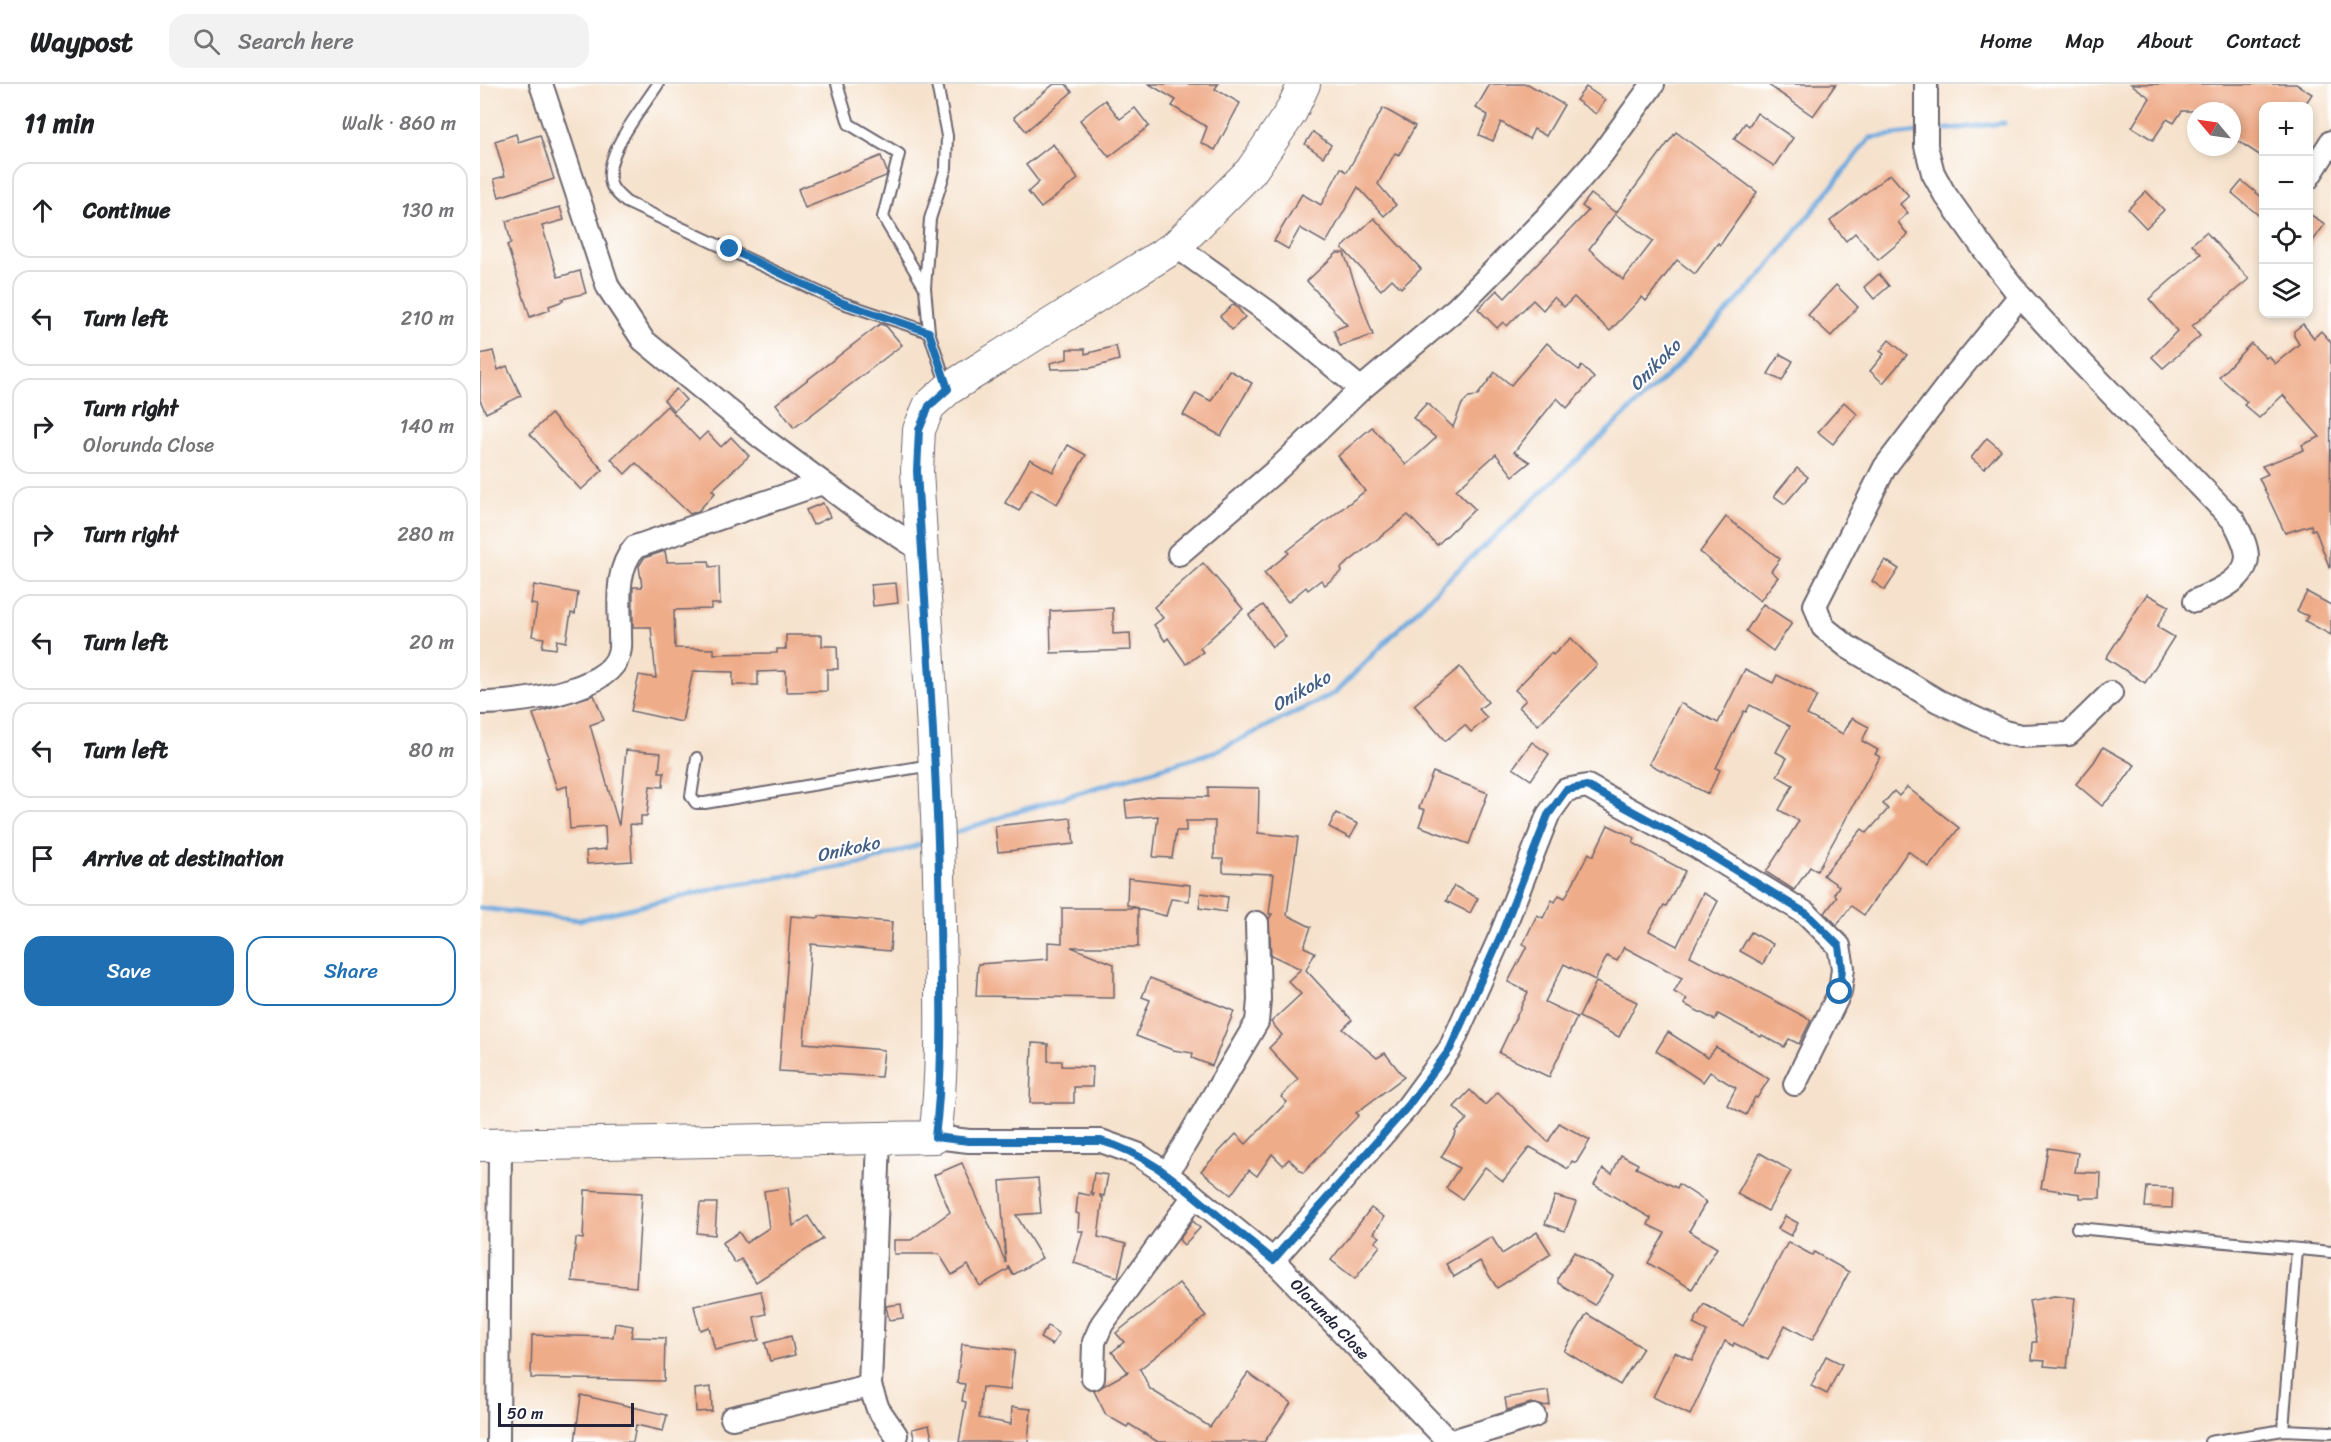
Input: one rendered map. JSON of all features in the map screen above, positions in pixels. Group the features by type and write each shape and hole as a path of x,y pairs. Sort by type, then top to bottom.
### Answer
{"main road":[{"path":"490,1145 935,1137 939,1095 941,997 939,862 917,471 919,430 929,406 948,389 1176,246 1251,171 1291,112 1304,84"}],"street":[{"path":"541,84 608,287 643,340 762,438 858,509 921,550"},
{"path":"1179,554 1280,467 1361,388 1457,308 1546,218 1602,154 1653,84"},
{"path":"1926,84 1926,146 1933,173 1944,193 2020,296 2234,521 2242,538 2247,558 2239,576 2220,590 2195,601"},
{"path":"2313,170 2331,142"},
{"path":"1176,246 1268,312 1361,388"},
{"path":"2020,296 1957,372 1885,467 1815,605 1823,627 1848,646 1938,701 2004,732 2021,736 2069,734 2111,693"},
{"path":"480,703 503,703 553,695 601,677 608,672 620,652 620,579 625,561 635,547 822,483"},
{"path":"1273,1260 1408,1106 1450,1049 1501,935 1548,815 1566,790 1587,786 1694,845 1807,914 1839,946 1842,968 1840,992 1795,1084"},
{"path":"1167,1174 1257,1022 1259,1000 1257,923"},
{"name":"Olorunda Close","path":"935,1137 969,1141 1101,1141 1137,1154 1167,1174 1273,1260 1449,1442"},
{"path":"879,1139 870,1386 878,1409 896,1435"},
{"path":"490,1145 498,1442"},
{"path":"1093,1378 1094,1342 1102,1324 1194,1196"},
{"path":"732,1418 870,1386"},
{"path":"1449,1442 1534,1416"}],"lane":[{"path":"658,84 612,154 609,173 611,186 626,202 840,302 929,332"},
{"path":"837,84 849,124 899,154 882,217 925,288"},
{"path":"937,84 947,136 946,168 930,219 925,288 929,332 948,389"},
{"path":"697,758 691,796 696,803 934,764"},
{"path":"2077,1228 2331,1252"},
{"path":"2283,1430 2297,1250"},
{"path":"2210,1442 2283,1430 2331,1432"}],"building":[{"path":"1054,84 1066,84 1072,92 1026,131 1014,117"},
{"path":"1149,84 1218,84 1215,89 1240,103 1215,150 1201,143 1207,127 1172,106 1176,100"},
{"path":"1490,84 1528,84 1564,105 1546,136 1534,129 1529,139 1501,122 1493,141 1479,135 1488,115 1476,108"},
{"path":"1767,84 1836,84 1813,116"},
{"path":"2131,84 2296,84 2312,94 2307,102 2259,102 2259,155 2241,143 2241,102 2187,102 2187,111 2182,111 2174,123 2167,119 2153,140 2132,127 2150,98"},
{"path":"1586,87 1605,100 1596,114 1576,100"},
{"path":"1105,100 1120,119 1135,108 1149,126 1109,157 1080,120"},
{"path":"1383,108 1415,126 1399,155 1395,153 1378,184 1396,205 1384,216 1358,187 1326,243 1300,228 1288,249 1274,241 1302,194 1321,205 1341,168 1347,172"},
{"path":"1757,113 1793,138 1774,166 1734,139 1745,123 1749,126"},
{"path":"1313,132 1331,145 1323,157 1305,144"},
{"path":"1676,132 1757,192 1720,245 1718,243 1695,274 1677,260 1646,301 1642,297 1610,331 1574,297 1564,307 1554,297 1543,310 1533,300 1507,326 1503,322 1497,328 1478,309 1497,290 1505,298 1588,211 1582,206 1591,194 1616,213","holes":["1615,214 1653,241 1623,280 1589,249"]},
{"path":"516,134 518,142 540,135 554,179 499,197 494,179 505,176 495,141"},
{"path":"1053,144 1078,179 1041,208 1028,192 1039,182 1026,165"},
{"path":"881,156 887,172 886,176 805,208 798,189"},
{"path":"1890,174 1909,196 1900,204 1908,213 1898,222 1908,235 1878,260 1855,233 1846,241 1830,221"},
{"path":"2242,181 2259,195 2259,216 2232,193"},
{"path":"2146,191 2164,210 2146,228 2128,209"},
{"path":"560,207 564,220 542,226 558,277 580,271 586,293 562,299 563,301 549,306 550,310 530,317 507,245 511,243 506,221"},
{"path":"2313,216 2325,224 2313,241"},
{"path":"1374,218 1421,269 1401,288 1392,279 1381,290 1342,248"},
{"path":"2206,232 2249,279 2192,326 2200,336 2163,368 2152,357 2177,331 2149,299 2201,254 2192,244"},
{"path":"1337,253 1344,253 1373,335 1340,346 1334,330 1347,325 1307,281"},
{"path":"1879,274 1889,286 1874,299 1864,287"},
{"path":"1836,285 1858,307 1831,336 1808,315"},
{"path":"1234,304 1245,317 1232,330 1220,316"},
{"path":"880,324 886,326 902,345 794,428 776,404"},
{"path":"2303,324 2314,338 2321,331 2331,342 2330,569 2315,529 2312,530 2311,525 2285,533 2259,478 2268,474 2262,466 2304,450 2302,445 2320,437 2283,395 2259,418 2244,405 2247,402 2219,377 2251,343 2266,358 2269,356 2275,364 2299,344 2294,331"},
{"path":"1889,340 1907,355 1883,383 1870,371 1884,354 1880,351"},
{"path":"1547,343 1579,370 1582,366 1594,378 1567,408 1557,398 1514,452 1530,462 1513,476 1496,454 1456,490 1475,509 1437,545 1408,515 1341,568 1342,571 1325,585 1321,580 1308,590 1306,587 1288,602 1264,573 1289,553 1287,551 1365,491 1338,456 1372,427 1406,465 1436,438 1413,418 1427,403 1453,427 1462,404 1469,397 1477,396 1495,372 1511,385"},
{"path":"1116,346 1119,360 1091,368 1051,369 1050,363 1067,359 1067,349 1085,349 1085,354"},
{"path":"493,351 498,370 507,366 521,396 486,413 480,400 480,354"},
{"path":"1780,354 1793,361 1782,381 1768,374"},
{"path":"1229,370 1252,383 1221,436 1183,415 1196,393 1211,401"},
{"path":"676,389 686,400 674,411 664,400"},
{"path":"1844,402 1857,414 1833,444 1818,432"},
{"path":"667,406 699,440 707,432 721,447 731,437 749,456 712,490 715,493 698,511 690,514 636,463 625,474 611,459"},
{"path":"551,414 603,470 581,490 530,434"},
{"path":"1987,438 2001,450 1984,469 1971,458"},
{"path":"1068,445 1086,455 1057,504 1031,489 1019,511 1005,503 1030,459 1053,472"},
{"path":"1797,468 1808,477 1785,504 1774,496"},
{"path":"823,503 830,517 813,525 806,510"},
{"path":"1726,517 1780,559 1771,571 1778,577 1760,601 1700,552"},
{"path":"665,551 667,562 709,561 710,567 719,566 720,604 711,604 711,609 674,610 675,648 714,649 714,654 777,653 777,649 786,649 786,635 822,635 822,646 837,646 838,669 827,669 827,691 786,692 786,671 758,672 758,685 733,685 733,672 693,671 682,722 631,711 639,675 656,678 651,627 633,627 633,587 642,587 639,566 644,558"},
{"path":"1885,560 1899,569 1885,590 1872,581"},
{"path":"1203,563 1243,609 1200,648 1203,652 1186,664 1168,638 1165,641 1154,625 1163,618 1154,607"},
{"path":"896,583 898,603 873,606 871,585"},
{"path":"534,585 578,593 575,614 571,613 566,642 557,640 556,649 542,647 544,638 532,636 537,605 531,604"},
{"path":"2307,592 2331,605 2331,635 2305,621 2308,616 2297,611"},
{"path":"2147,594 2169,606 2157,627 2174,637 2145,683 2106,658"},
{"path":"1763,604 1792,623 1773,651 1746,631"},
{"path":"1263,605 1286,637 1272,647 1249,615"},
{"path":"1113,608 1113,634 1130,633 1131,650 1051,653 1050,611"},
{"path":"1571,638 1597,665 1538,725 1519,707 1526,700 1515,690 1551,653 1553,655"},
{"path":"1460,667 1488,702 1479,709 1487,718 1471,732 1465,725 1445,741 1414,705"},
{"path":"1745,669 1773,683 1777,675 1811,692 1817,696 1807,715 1843,734 1852,718 1869,727 1862,741 1878,750 1875,754 1880,757 1817,871 1810,867 1794,890 1766,872 1799,821 1779,810 1793,785 1777,776 1787,758 1776,752 1790,726 1750,705 1746,712 1744,711 1716,768 1720,770 1708,794 1649,764 1680,703 1718,723"},
{"path":"594,695 604,720 590,725 619,826 626,750 661,753 659,772 664,772 663,787 650,786 647,816 641,816 641,825 630,824 632,861 587,864 586,851 606,849 605,826 570,829 567,786 557,789 547,758 549,757 533,714"},
{"path":"1532,742 1549,754 1531,780 1513,768"},
{"path":"2103,747 2135,765 2118,789 2102,806 2076,784"},
{"path":"1433,772 1488,793 1469,844 1419,826 1425,810 1419,808"},
{"path":"1208,787 1259,788 1258,833 1298,837 1287,915 1311,927 1304,947 1315,952 1306,970 1352,1020 1343,1029 1377,1058 1385,1053 1404,1077 1356,1113 1359,1115 1303,1173 1289,1159 1283,1165 1272,1154 1257,1176 1249,1170 1231,1195 1201,1171 1236,1134 1246,1144 1287,1102 1281,1097 1298,1079 1269,1048 1282,1035 1271,1022 1301,994 1288,981 1301,969 1271,955 1269,919 1272,914 1269,914 1274,874 1223,872 1223,859 1214,859 1215,821 1186,821 1186,831 1176,831 1172,858 1153,857 1158,816 1127,818 1125,801 1157,796 1208,797"},
{"path":"1907,787 1959,828 1929,867 1908,851 1864,915 1851,906 1837,925 1825,913 1837,897 1834,894 1839,886 1823,875 1862,829 1867,833 1888,809 1883,804 1894,791 1899,796"},
{"path":"1336,813 1358,824 1350,838 1329,827"},
{"path":"1071,818 1074,844 998,852 995,826"},
{"path":"1608,825 1635,838 1633,843 1685,871 1649,931 1677,946 1703,893 1718,901 1690,956 1811,1020 1799,1044 1789,1039 1784,1047 1718,1014 1715,1020 1684,1004 1687,999 1674,992 1682,978 1624,947 1617,961 1607,956 1595,980 1564,964 1545,1002 1577,1017 1549,1077 1499,1053 1528,992 1508,982 1527,946 1523,944 1537,915 1543,918 1552,900 1555,902 1559,895 1565,898 1589,853 1593,856"},
{"path":"1128,878 1190,885 1189,901 1171,899 1166,916 1138,909 1138,947 1071,947 1114,964 1114,998 976,996 978,964 1048,959 1048,942 1062,943 1062,908 1138,908 1127,905"},
{"path":"1454,886 1478,898 1470,913 1446,901"},
{"path":"1201,893 1228,897 1226,912 1199,908"},
{"path":"791,916 892,922 890,951 811,944 804,1043 884,1050 881,1077 779,1071"},
{"path":"1751,932 1773,944 1763,964 1740,951"},
{"path":"1150,978 1234,1011 1212,1066 1192,1058 1193,1053 1173,1050 1136,1036 1150,1000 1142,997"},
{"path":"1596,982 1637,1002 1619,1037 1579,1017"},
{"path":"1668,1032 1708,1058 1716,1047 1769,1079 1757,1098 1755,1097 1746,1115 1727,1105 1736,1088 1710,1072 1703,1082 1656,1051"},
{"path":"1032,1043 1048,1044 1048,1061 1062,1061 1062,1066 1093,1067 1092,1087 1074,1087 1074,1103 1030,1103"},
{"path":"1470,1090 1485,1105 1498,1092 1548,1142 1559,1123 1590,1140 1576,1163 1572,1161 1568,1169 1530,1147 1503,1181 1485,1167 1462,1199 1446,1188 1459,1168 1441,1157 1456,1133 1455,1131 1467,1119 1454,1107"},
{"path":"2048,1148 2078,1153 2075,1172 2101,1173 2100,1198 2080,1198 2080,1194 2041,1188"},
{"path":"1760,1153 1791,1171 1768,1211 1737,1194"},
{"path":"1621,1155 1638,1164 1636,1168 1677,1188 1679,1184 1706,1202 1689,1231 1717,1248 1692,1289 1648,1263 1665,1233 1648,1225 1651,1218 1594,1185 1603,1169 1612,1174"},
{"path":"962,1163 1006,1263 1000,1181 1038,1178 1041,1213 1016,1215 1042,1258 1013,1275 1008,1266 1009,1269 980,1286 968,1265 952,1275 939,1254 894,1254 894,1240 911,1240 950,1212 934,1175"},
{"path":"1094,1173 1108,1175 1104,1196 1100,1195 1103,1198 1098,1237 1126,1244 1118,1277 1074,1263 1083,1231 1078,1231 1079,1214 1076,1213 1078,1193 1093,1196 1094,1194 1091,1193"},
{"path":"788,1187 793,1226 808,1216 823,1239 756,1282 741,1259 735,1263 722,1243 739,1232 746,1243 769,1228 764,1191"},
{"path":"2147,1187 2173,1188 2172,1208 2145,1207"},
{"path":"585,1190 642,1193 636,1287 572,1281 576,1238 583,1239"},
{"path":"1555,1196 1576,1202 1565,1231 1545,1224"},
{"path":"700,1203 717,1203 715,1235 697,1233"},
{"path":"1371,1208 1384,1217 1374,1233 1380,1237 1375,1242 1380,1246 1355,1279 1331,1260"},
{"path":"1785,1216 1798,1223 1791,1236 1778,1229"},
{"path":"1193,1221 1200,1228 1184,1245 1179,1240"},
{"path":"1537,1232 1551,1254 1497,1288 1480,1261 1454,1277 1446,1264 1492,1237 1502,1254"},
{"path":"1788,1242 1812,1255 1814,1252 1849,1272 1812,1340 1785,1325 1768,1360 1734,1343 1733,1346 1725,1341 1690,1415 1653,1397 1675,1352 1692,1360 1707,1331 1693,1324 1704,1304 1743,1326"},
{"path":"1574,1252 1613,1276 1595,1305 1558,1283 1558,1278"},
{"path":"1179,1283 1206,1316 1140,1369 1150,1389 1210,1427 1248,1373 1291,1403 1264,1442 1158,1442 1129,1424 1127,1427 1106,1415 1094,1391 1128,1372 1112,1352 1124,1342 1116,1333"},
{"path":"761,1291 766,1314 754,1317 759,1340 715,1350 709,1327 700,1330 694,1306"},
{"path":"2054,1296 2075,1298 2067,1368 2044,1366 2045,1361 2032,1360 2033,1342 2037,1342 2029,1301"},
{"path":"901,1304 903,1318 889,1320 886,1306"},
{"path":"1587,1314 1643,1348 1620,1385 1564,1351"},
{"path":"615,1323 633,1326 631,1337 665,1338 664,1381 531,1378 532,1335 613,1337"},
{"path":"1048,1326 1059,1334 1052,1345 1040,1338"},
{"path":"791,1336 795,1355 770,1361 765,1343"},
{"path":"962,1344 1015,1350 1010,1390 982,1387 979,1418 1011,1424 1012,1407 1031,1409 1028,1442 959,1442 966,1402 962,1401 965,1384 957,1383"},
{"path":"1826,1356 1842,1364 1827,1394 1811,1386"},
{"path":"711,1387 712,1411 696,1412 695,1389"},
{"path":"1548,1391 1550,1405 1531,1403 1507,1410 1505,1398"},
{"path":"581,1395 667,1415 663,1431 636,1425 633,1442 575,1442"},
{"path":"929,1425 933,1442 915,1442 912,1429"}],"waterway":[{"name":"Onikoko","path":"1932,131 2004,123"},
{"name":"Onikoko","path":"948,835 1214,752 1335,693 1444,583 1671,372 1765,271 1870,138 1919,132"},
{"name":"Onikoko","path":"480,908 580,920 727,886 865,863 927,842"}],"route":[{"path":"730,249 840,302 929,332 948,389 929,406 919,430 917,471 939,862 941,997 939,1095 935,1137 969,1141 1101,1141 1117,1145 1137,1154 1167,1174 1273,1260 1408,1106 1450,1049 1501,935 1548,815 1566,790 1587,786 1694,845 1807,914 1839,946 1842,968 1840,992"}]}
